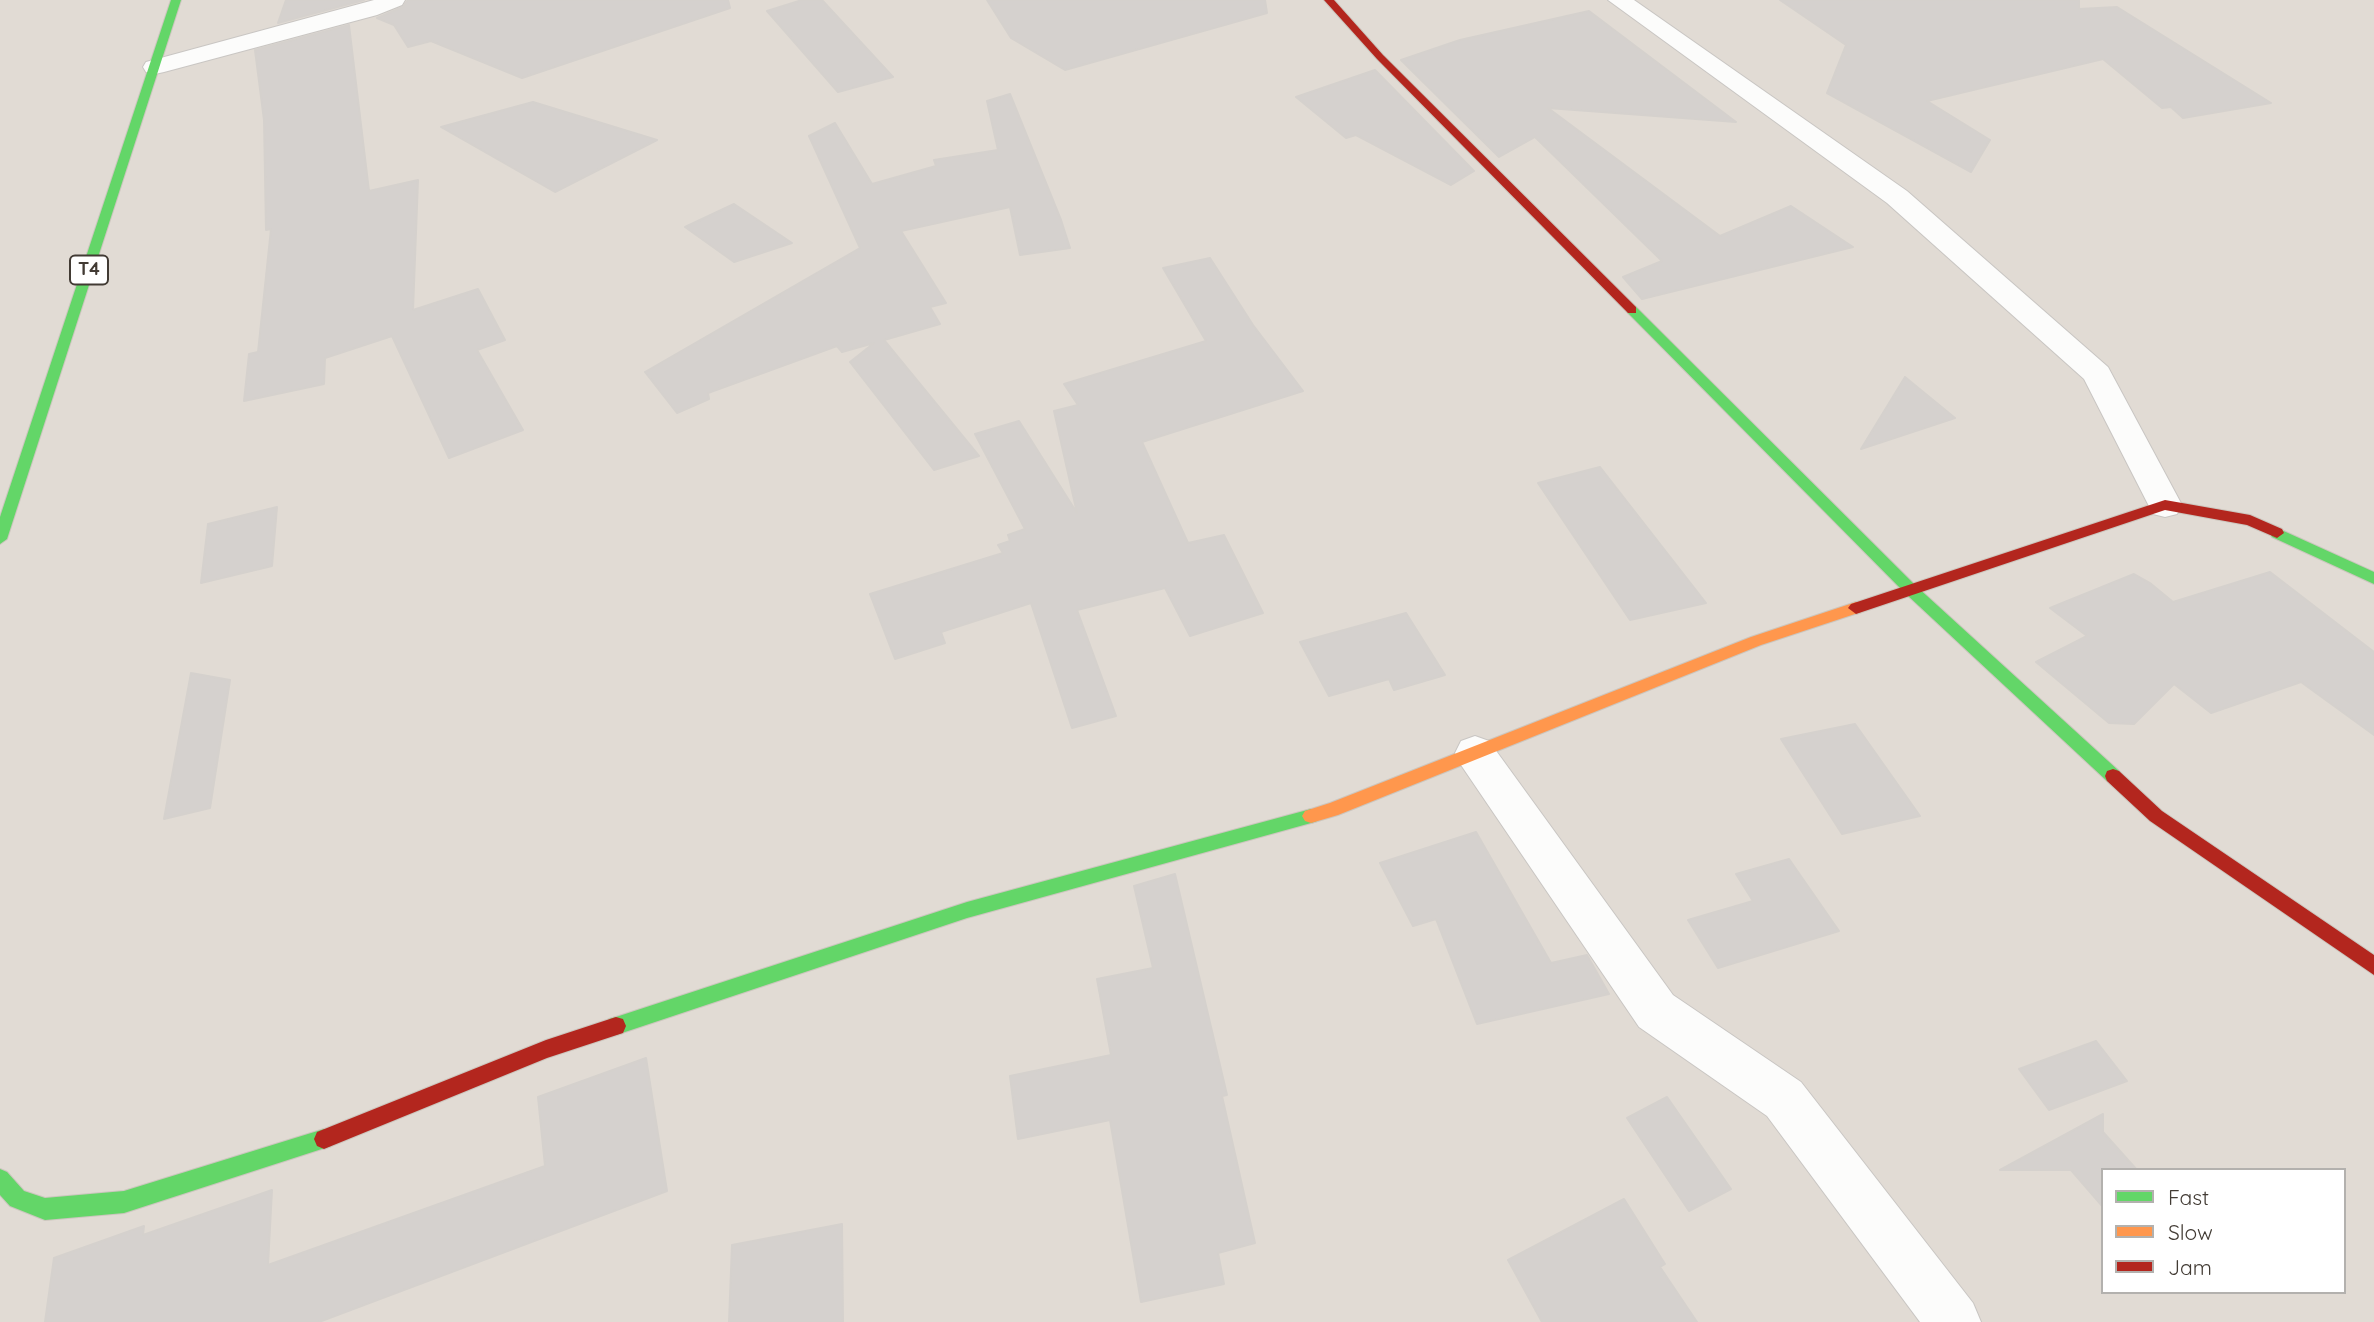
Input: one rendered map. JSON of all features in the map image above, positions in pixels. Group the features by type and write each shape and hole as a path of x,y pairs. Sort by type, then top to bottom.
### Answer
{"main road":[{"name":"T4","path":"0,539 176,0"},
{"path":"1329,0 1380,57 1910,589 2156,816 2374,966"},
{"path":"0,1179 17,1199 45,1209 124,1202 316,1142 573,1040 967,910 1332,810 1756,641 2165,505 2250,520 2374,578"}],"street":[{"path":"155,67 369,10 394,0"},
{"path":"1619,0 1897,197 2097,374 2165,505"},
{"path":"1475,753 1656,1011 1784,1099 1954,1322"}],"shaded area":[{"path":"0,0 2374,0 2374,1322 0,1322"}],"building":[{"path":"286,0 364,0 278,23"},
{"path":"408,0 728,0 730,8 522,78 431,41 408,47 394,25 377,18 403,7"},
{"path":"802,0 822,0 893,77 838,92 767,11"},
{"path":"987,0 1265,0 1267,13 1065,70 1011,38"},
{"path":"1780,0 2079,0 2079,9 2117,7 2271,103 2183,118 2171,107 2162,108 2103,59 1927,101 1990,140 1971,172 1827,93 1846,45"},
{"path":"1589,11 1736,122 1548,108 1720,236 1791,206 1853,247 1642,299 1623,277 1662,261 1535,137 1499,157 1401,60 1460,40"},
{"path":"349,25 369,191 418,180 413,310 478,289 505,340 477,350 523,430 449,458 392,336 325,358 324,384 244,401 249,354 258,352 271,229 266,230 264,120 255,50"},
{"path":"1375,70 1474,171 1451,185 1356,135 1346,138 1296,97"},
{"path":"1010,94 1070,248 1020,255 1010,207 901,231 946,303 930,307 940,324 884,340 979,456 934,470 850,362 874,343 842,352 837,346 708,393 709,399 677,413 645,372 860,248 809,136 835,123 872,184 936,166 934,160 998,150 987,101"},
{"path":"533,102 657,140 555,192 441,127"},
{"path":"734,204 792,243 734,262 685,227"},
{"path":"1210,258 1253,325 1303,391 1142,442 1188,543 1224,535 1263,613 1190,636 1165,588 1077,610 1116,716 1072,728 1031,603 941,632 945,643 895,659 870,594 1003,553 998,545 1010,541 1008,535 1025,529 975,434 1019,421 1077,513 1054,411 1078,405 1064,384 1206,341 1163,268"},
{"path":"1905,377 1955,418 1861,449"},
{"path":"1600,467 1706,603 1630,620 1538,483"},
{"path":"277,507 272,566 201,583 208,524"},
{"path":"2270,572 2374,652 2374,735 2301,682 2211,713 2174,684 2134,724 2109,723 2036,662 2087,636 2050,608 2134,574 2173,602"},
{"path":"1406,613 1445,675 1394,690 1389,679 1329,696 1300,642"},
{"path":"191,673 230,680 210,808 164,819"},
{"path":"1855,724 1920,816 1842,834 1781,739"},
{"path":"1476,832 1551,963 1587,955 1609,994 1477,1024 1436,919 1413,926 1380,863"},
{"path":"1789,859 1839,931 1718,968 1688,920 1753,901 1736,874"},
{"path":"1175,874 1227,1095 1222,1096 1255,1243 1218,1253 1224,1284 1141,1302 1110,1120 1018,1139 1010,1076 1111,1055 1097,979 1153,968 1134,886"},
{"path":"2096,1041 2127,1081 2049,1110 2019,1069"},
{"path":"646,1058 667,1191 319,1322 45,1322 54,1258 144,1226 143,1235 272,1190 268,1265 545,1166 538,1097"},
{"path":"1667,1097 1731,1189 1689,1211 1627,1118"},
{"path":"2103,1114 2103,1132 2135,1168 2101,1168 2101,1205 2071,1170 2000,1170"},
{"path":"1624,1199 1665,1264 1660,1267 1697,1322 1542,1322 1508,1260"},
{"path":"842,1224 843,1322 729,1322 732,1245"}],"traffic: fast":[{"path":"0,539 176,0"},
{"path":"1632,310 1910,589 2113,776"},
{"path":"2277,533 2374,578"},
{"path":"616,1026 967,910 1311,816"},
{"path":"0,1179 17,1199 45,1209 124,1202 324,1139"}],"traffic: slow":[{"path":"1311,816 1332,810 1756,641 1856,608"}],"traffic: jam":[{"path":"1329,0 1380,57 1632,310"},
{"path":"1856,608 2165,505 2250,520 2277,533"},
{"path":"2113,776 2156,816 2374,966"},
{"path":"324,1139 546,1049 616,1026"}]}
